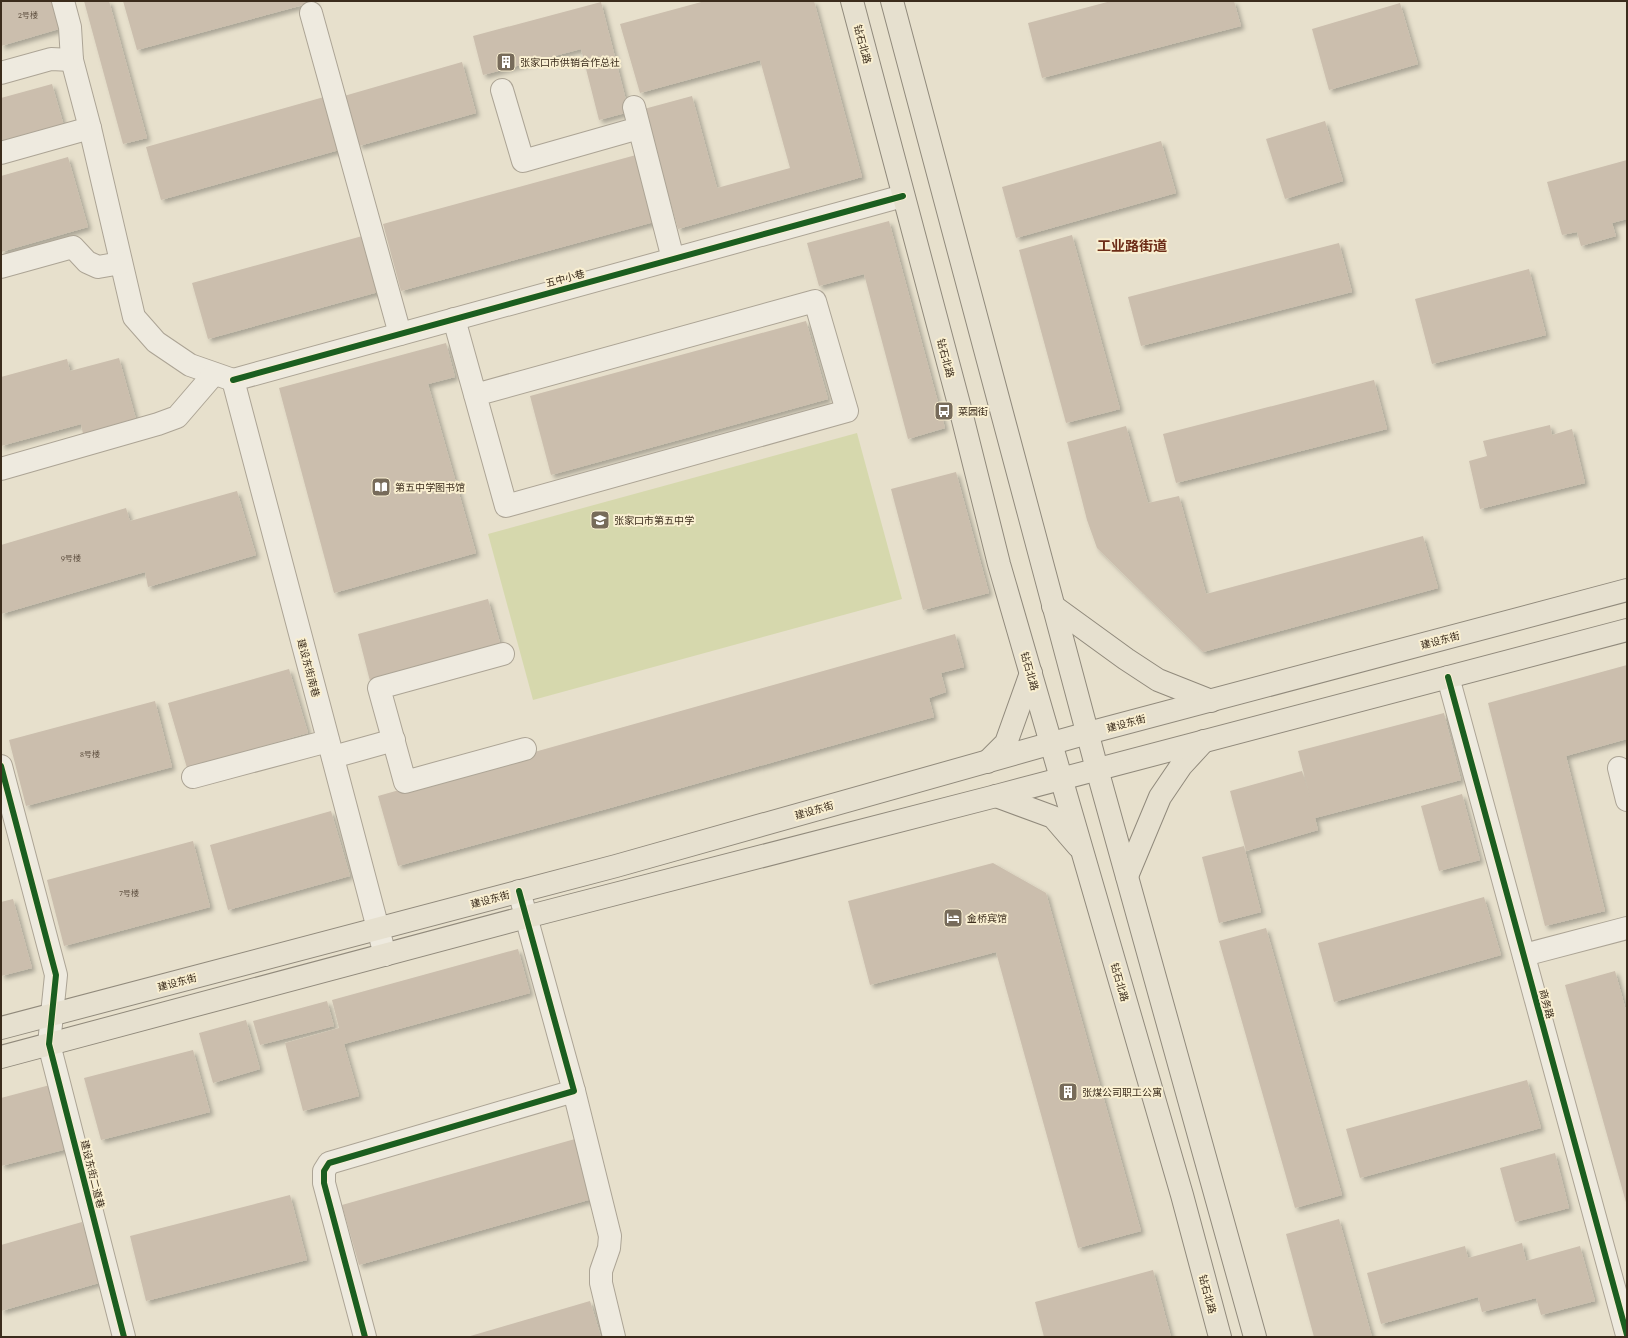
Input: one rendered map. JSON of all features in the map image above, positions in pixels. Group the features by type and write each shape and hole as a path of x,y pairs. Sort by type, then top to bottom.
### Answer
{"main road":[{"name":"钻石北路","path":"852,1 959,404 999,564 1182,1195 1220,1337"},
{"path":"892,1 1097,769 1255,1337"},
{"name":"建设东街","path":"1,1028 378,929 1088,734 1627,590"},
{"path":"1053,606 1126,659 1158,680 1211,701"},
{"path":"1,1057 526,917 1062,779 1627,630"},
{"path":"987,762 1006,743 1031,673"},
{"path":"1127,876 1160,797 1181,766 1204,741"},
{"path":"996,796 1053,817 1083,850"}],"street":[{"path":"1,469 158,424 177,417 223,377 190,365 156,342 134,317 90,128 72,60 70,27 63,1"},
{"path":"311,13 400,334"},
{"path":"1,73 51,59 72,60"},
{"path":"502,90 523,161 639,128"},
{"path":"634,107 673,259"},
{"path":"1,153 90,128"},
{"name":"五中小巷","path":"223,377 400,334 903,196"},
{"path":"1,267 73,247 87,262 98,267 121,263"},
{"path":"454,319 475,395 506,506 847,411 815,301 475,395"},
{"name":"建设东街南巷","path":"223,377 330,749 385,955"},
{"path":"503,654 379,688 405,782 524,750"},
{"name":"商务路","path":"1448,677 1627,1336"},
{"path":"193,778 330,749 394,740"},
{"name":"建设东街二道巷","path":"1,766 56,975 50,1044 124,1337"},
{"path":"1619,768 1627,800"},
{"path":"519,891 574,1091 610,1236 609,1248 601,1271 601,1284 614,1337"},
{"path":"1524,955 1627,928"},
{"path":"365,1337 324,1183 324,1171 330,1164 574,1091"}],"green space":[{"path":"857,433 902,599 533,700 488,534"}],"building":[{"path":"1,1 51,1 59,29 1,46"},
{"path":"84,1 109,1 147,138 123,144"},
{"path":"123,1 318,1 137,50"},
{"path":"705,1 814,1 862,177 678,229 644,109 692,96 717,188 790,168 760,60 640,93 620,24"},
{"path":"1111,1 1234,1 1241,26 1042,78 1028,23"},
{"name":"张家口市供销合作总社","path":"601,2 629,112 599,120 581,49 483,75 473,36"},
{"path":"1400,3 1418,64 1329,90 1312,29"},
{"path":"462,62 476,113 359,146 344,96"},
{"path":"52,84 64,126 1,143 1,98"},
{"path":"324,97 339,150 161,200 146,147"},
{"path":"1325,121 1343,181 1285,199 1266,139"},
{"path":"1161,141 1176,193 1016,238 1002,187"},
{"path":"636,155 654,222 401,291 383,224"},
{"path":"68,157 88,227 1,252 1,176"},
{"path":"1627,160 1627,219 1612,223 1616,236 1581,246 1577,232 1562,235 1547,182"},
{"path":"889,221 945,428 908,439 864,274 819,286 807,243"},
{"path":"366,235 382,291 208,339 192,283"},
{"path":"1072,235 1120,409 1066,423 1019,250"},
{"path":"1339,243 1352,292 1141,346 1128,297"},
{"path":"1529,269 1546,335 1432,364 1415,299"},
{"path":"806,321 828,399 551,475 530,396"},
{"name":"第五中学图书馆","path":"446,343 455,377 428,384 476,553 334,593 279,388"},
{"path":"119,358 136,419 83,434 81,424 1,446 1,377 67,359 70,371"},
{"path":"1374,380 1387,429 1176,483 1163,434"},
{"path":"1550,425 1552,435 1572,429 1585,483 1480,509 1469,461 1487,456 1483,441"},
{"path":"1126,426 1148,503 1179,496 1206,594 1423,536 1438,588 1203,652 1097,548 1087,520 1067,442"},
{"path":"956,472 989,593 923,610 891,489"},
{"path":"237,491 256,555 148,587 145,572 1,614 1,545 126,508 130,521"},
{"path":"488,599 502,650 371,685 358,634"},
{"path":"955,634 964,667 941,673 946,692 929,698 934,717 398,866 378,796"},
{"path":"1627,665 1627,739 1566,756 1605,911 1545,926 1488,703"},
{"path":"289,669 308,733 187,768 168,703"},
{"path":"155,701 172,767 26,806 9,740"},
{"path":"1444,713 1461,780 1315,818 1318,830 1246,851 1230,791 1302,771 1310,797 1298,751"},
{"path":"1462,794 1480,860 1439,871 1421,806"},
{"path":"331,811 350,876 228,910 210,845"},
{"path":"193,841 210,907 64,946 47,880"},
{"path":"1244,846 1261,912 1219,923 1202,857"},
{"path":"993,863 1046,893 1141,1231 1078,1248 996,952 870,985 848,901"},
{"path":"1484,897 1501,955 1334,1002 1318,943"},
{"path":"13,899 32,968 1,976 1,902"},
{"path":"1266,928 1342,1195 1295,1208 1219,941"},
{"path":"518,949 530,993 344,1044 359,1096 303,1111 285,1043 339,1028 332,1000"},
{"path":"1615,971 1627,1014 1627,1206 1565,985"},
{"path":"327,1001 334,1026 260,1045 253,1021"},
{"path":"246,1020 260,1069 213,1083 199,1033"},
{"path":"193,1050 210,1112 101,1140 84,1078"},
{"path":"1527,1080 1541,1128 1360,1178 1346,1129"},
{"path":"50,1085 67,1149 1,1166 1,1098"},
{"path":"575,1139 592,1199 359,1265 342,1205"},
{"path":"1555,1153 1569,1208 1515,1222 1500,1168"},
{"path":"290,1195 307,1260 146,1301 130,1236"},
{"path":"1339,1219 1372,1337 1314,1337 1286,1234"},
{"path":"82,1222 99,1283 1,1311 1,1245"},
{"path":"1522,1243 1526,1261 1580,1246 1595,1301 1541,1315 1536,1298 1482,1312 1478,1297 1381,1324 1367,1273 1465,1246 1468,1258"},
{"path":"1153,1270 1171,1337 1044,1337 1035,1302"},
{"path":"590,1301 601,1337 467,1337"}],"cycle path":[{"path":"233,380 903,196"},
{"path":"1448,677 1627,1335"},
{"path":"1,766 56,975 49,1044 124,1337"},
{"path":"365,1337 324,1183 324,1171 329,1163 574,1091 519,891"}],"place":[{"name":"张家口市供销合作总社","path":"506,62"},
{"name":"菜园街","path":"944,411"},
{"name":"第五中学图书馆","path":"381,487"},
{"name":"张家口市第五中学","path":"600,520"},
{"name":"金桥宾馆","path":"953,918"},
{"name":"张煤公司职工公寓","path":"1068,1092"}],"district":[{"name":"工业路街道","path":"1132,246"}]}
